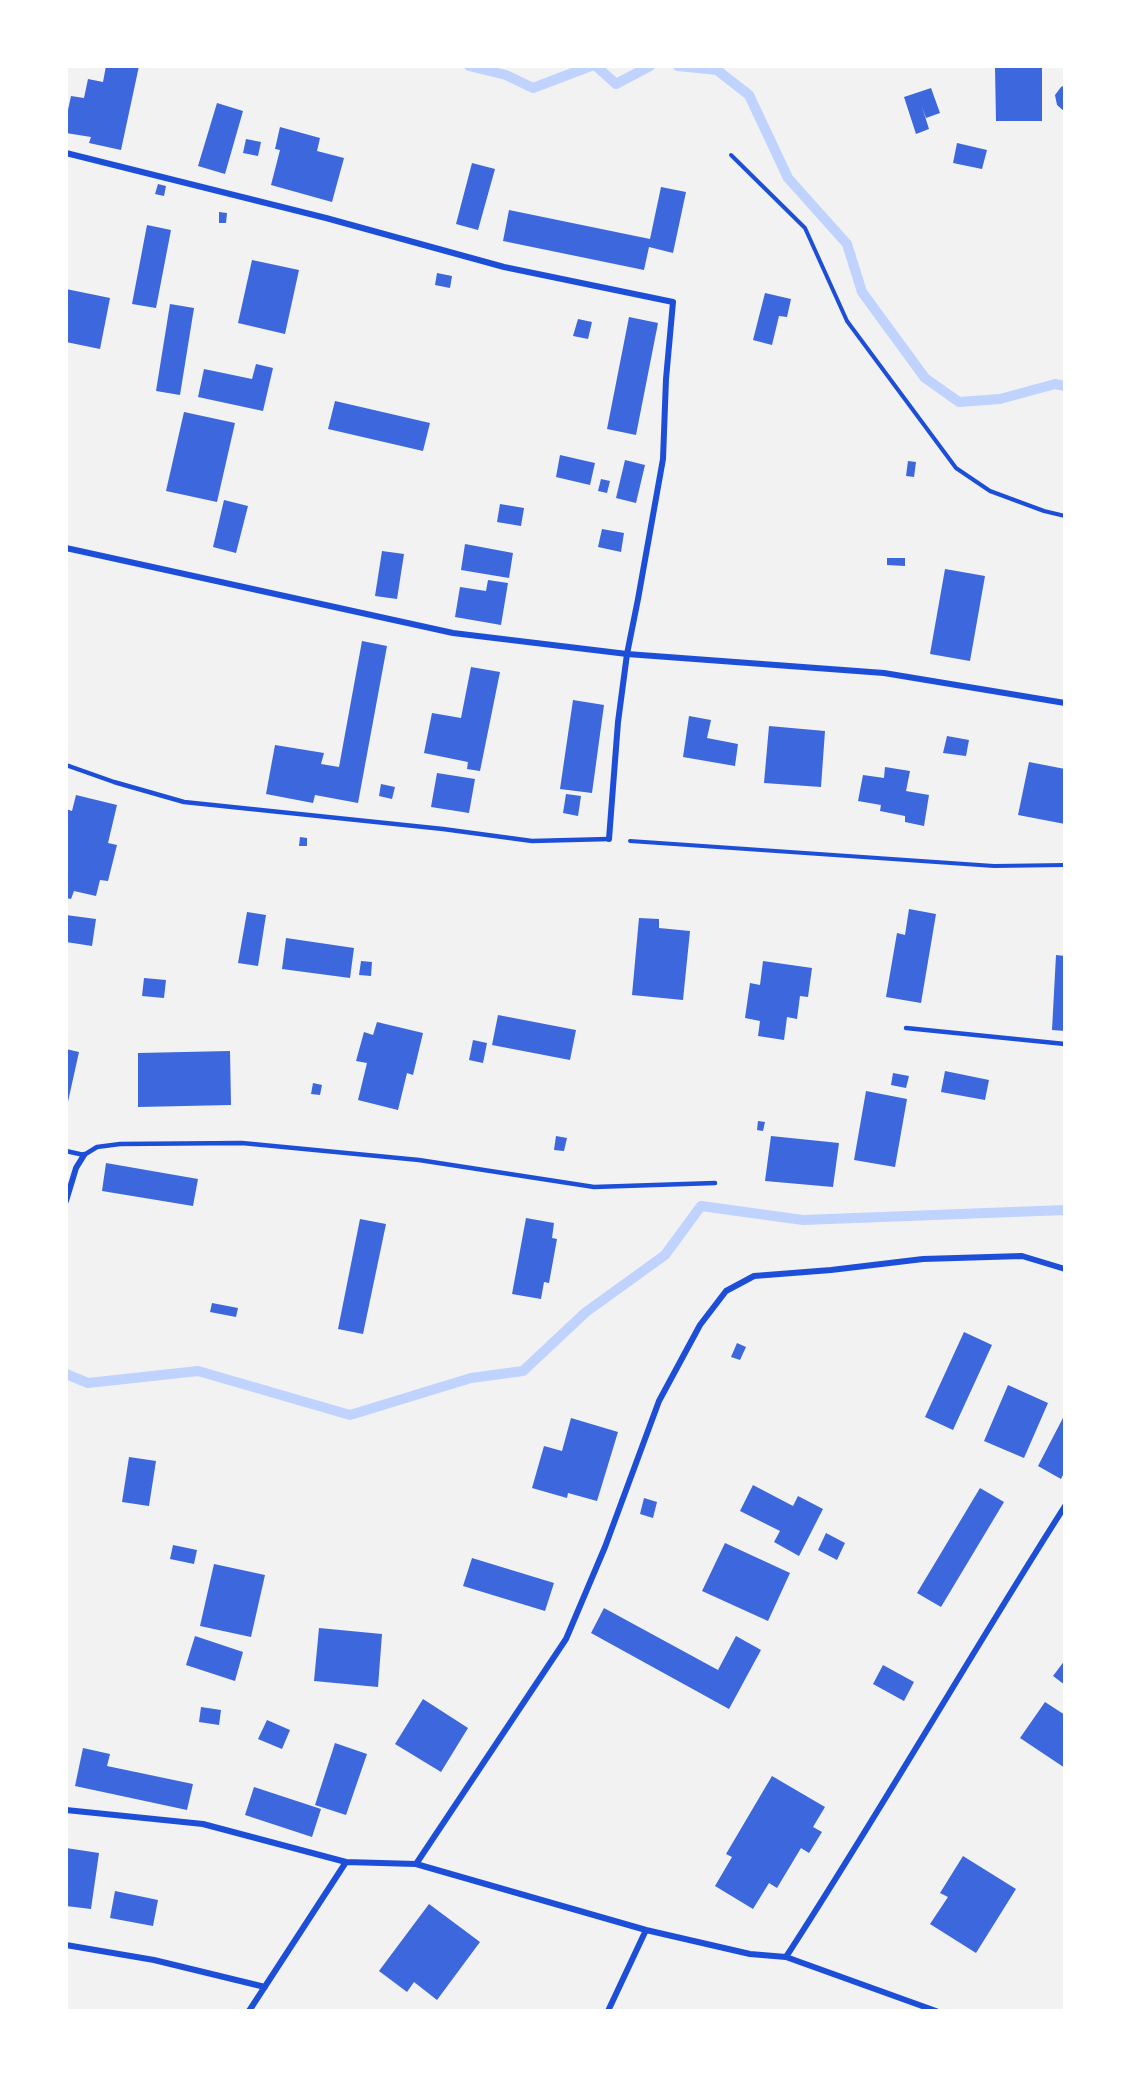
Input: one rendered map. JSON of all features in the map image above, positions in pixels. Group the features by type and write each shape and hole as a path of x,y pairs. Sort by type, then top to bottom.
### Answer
{"street":[{"path":"66,153 326,218 504,267 673,302 666,379 663,459 639,599 627,654 618,722 609,840"},
{"path":"66,548 453,633 627,654 884,673 1065,703"},
{"path":"66,1201 76,1168 84,1155"},
{"path":"416,1864 566,1639 605,1547 659,1401 700,1325 726,1291 754,1276 923,1259 1022,1256 1065,1269"},
{"path":"786,1957 904,1769 1001,1606 1065,1506"},
{"path":"66,1810 203,1824 346,1862 416,1864 646,1930 750,1954 786,1957 936,2011"},
{"path":"249,2011 346,1862"},
{"path":"608,2011 646,1930"},
{"path":"66,1945 153,1960 265,1987"}],"lane":[{"path":"66,765 114,782 184,802 443,829 532,841 609,840"},
{"path":"906,1028 1065,1044"},
{"path":"66,1151 84,1155 97,1147 120,1144 242,1143 419,1160 594,1187 715,1183"}],"path":[{"path":"731,155 805,228 847,321 956,468 990,491 1044,511 1065,516"},
{"path":"609,840 994,866 1065,865"}],"building":[{"path":"106,66 139,66 121,150 89,143 91,137 66,133 66,119 71,96 84,98 88,79 103,82"},
{"path":"1022,66 1042,66 1042,121 996,121 995,68 1022,68"},
{"path":"1065,85 1065,112 1057,105 1055,95"},
{"path":"931,88 940,113 926,118 922,107 929,129 916,134 904,97"},
{"path":"217,103 243,111 225,174 198,166"},
{"path":"280,127 320,138 317,151 344,158 332,202 271,185 280,150 275,149"},
{"path":"246,139 261,142 258,156 243,153"},
{"path":"957,143 987,150 982,169 953,163"},
{"path":"472,163 495,169 478,230 456,224"},
{"path":"158,184 166,186 164,196 155,194"},
{"path":"661,187 686,192 673,253 649,247 644,270 503,241 509,210 650,239"},
{"path":"219,212 227,213 226,223 219,223"},
{"path":"147,225 171,230 156,308 132,304"},
{"path":"252,260 299,270 285,334 238,323"},
{"path":"437,273 452,276 450,288 435,285"},
{"path":"66,289 110,298 100,349 66,342"},
{"path":"765,293 791,299 787,317 779,316 772,345 753,340"},
{"path":"170,304 194,308 180,395 156,391"},
{"path":"629,317 658,323 636,435 607,429"},
{"path":"578,319 592,322 588,339 573,336"},
{"path":"256,364 273,368 263,411 198,397 204,369 252,379"},
{"path":"335,401 430,423 423,451 328,429"},
{"path":"184,412 235,423 217,502 166,491"},
{"path":"560,455 595,463 590,485 556,477"},
{"path":"625,460 645,465 636,503 616,498"},
{"path":"908,461 916,462 914,477 906,476"},
{"path":"601,479 610,481 607,493 598,491"},
{"path":"224,500 248,506 236,553 213,547"},
{"path":"500,504 524,508 521,526 497,522"},
{"path":"602,529 624,533 621,552 598,547"},
{"path":"465,544 513,553 509,578 461,570"},
{"path":"382,551 404,554 397,599 375,596"},
{"path":"887,558 905,558 905,566 887,565"},
{"path":"945,569 985,576 970,661 930,654"},
{"path":"488,580 508,583 501,625 455,617 460,587 486,591"},
{"path":"362,641 387,646 358,803 315,795 313,803 266,794 275,745 324,753 321,764 339,767"},
{"path":"471,667 500,672 480,771 467,769 468,762 424,753 432,713 461,718"},
{"path":"573,700 604,705 592,793 560,789"},
{"path":"689,716 711,720 707,738 738,744 735,766 683,757"},
{"path":"769,726 825,731 821,787 764,783"},
{"path":"947,736 969,740 966,756 943,753"},
{"path":"1029,762 1065,769 1065,824 1018,815"},
{"path":"885,767 910,771 906,791 929,795 924,826 905,822 905,816 880,811 881,805 858,801 863,775 884,778"},
{"path":"437,773 475,779 469,813 431,807"},
{"path":"381,784 395,787 392,799 379,796"},
{"path":"566,794 581,796 578,816 563,813"},
{"path":"76,795 117,805 108,843 117,845 108,881 100,880 96,896 74,891 71,899 66,898 66,809 72,811"},
{"path":"300,837 307,838 307,846 299,846"},
{"path":"909,909 936,914 921,1003 886,997 897,933 905,935"},
{"path":"247,912 266,915 258,966 238,963"},
{"path":"66,915 96,919 92,946 66,942"},
{"path":"639,918 659,919 659,928 690,931 683,1000 632,995"},
{"path":"286,938 354,948 350,978 282,969"},
{"path":"1056,955 1065,956 1065,1031 1052,1030"},
{"path":"361,961 372,962 371,976 359,975"},
{"path":"763,961 812,968 808,997 800,996 797,1019 787,1017 784,1040 758,1036 760,1021 745,1018 750,983 760,985"},
{"path":"144,978 166,980 164,998 142,996"},
{"path":"498,1015 576,1030 570,1060 492,1045"},
{"path":"377,1022 423,1033 413,1075 407,1073 398,1110 358,1100 367,1063 356,1061 364,1032 373,1035"},
{"path":"473,1040 487,1043 483,1063 469,1060"},
{"path":"66,1049 79,1052 67,1106 66,1105"},
{"path":"230,1051 231,1105 138,1107 138,1053"},
{"path":"945,1071 989,1080 985,1100 941,1092"},
{"path":"893,1073 909,1076 906,1088 891,1085"},
{"path":"313,1083 322,1085 320,1095 311,1094"},
{"path":"866,1091 907,1099 895,1167 854,1160"},
{"path":"758,1121 765,1122 763,1131 757,1130"},
{"path":"556,1136 567,1138 564,1151 554,1150"},
{"path":"771,1136 839,1143 833,1187 765,1181"},
{"path":"106,1163 198,1179 193,1206 102,1191"},
{"path":"526,1218 554,1223 552,1238 557,1239 549,1283 544,1282 541,1299 512,1294"},
{"path":"360,1219 386,1224 363,1334 338,1329"},
{"path":"212,1303 238,1308 236,1317 210,1312"},
{"path":"964,1332 992,1345 953,1430 925,1417"},
{"path":"737,1343 746,1347 740,1360 731,1357"},
{"path":"1008,1385 1048,1403 1024,1458 984,1441"},
{"path":"1065,1414 1065,1471 1061,1479 1038,1466"},
{"path":"571,1418 618,1432 597,1501 568,1493 567,1498 532,1488 544,1446 562,1451"},
{"path":"129,1457 156,1461 149,1506 122,1502"},
{"path":"753,1485 793,1506 798,1496 823,1509 799,1556 774,1542 780,1531 740,1511"},
{"path":"980,1488 1004,1502 941,1607 917,1593"},
{"path":"644,1498 657,1502 653,1518 640,1514"},
{"path":"826,1533 845,1543 837,1560 818,1550"},
{"path":"725,1543 790,1573 768,1621 702,1591"},
{"path":"173,1545 197,1550 194,1564 170,1559"},
{"path":"472,1558 554,1583 545,1611 463,1586"},
{"path":"214,1564 265,1575 251,1637 200,1626"},
{"path":"604,1608 718,1670 736,1636 761,1650 729,1709 591,1633"},
{"path":"319,1628 382,1634 378,1687 314,1681"},
{"path":"195,1636 243,1652 235,1681 186,1665"},
{"path":"1065,1660 1065,1685 1053,1676"},
{"path":"883,1665 914,1682 904,1701 873,1684"},
{"path":"423,1699 468,1728 441,1772 395,1744"},
{"path":"1045,1702 1065,1715 1065,1768 1020,1738"},
{"path":"201,1707 221,1710 219,1725 199,1722"},
{"path":"267,1720 290,1730 282,1749 258,1739"},
{"path":"335,1743 367,1754 346,1815 315,1805"},
{"path":"83,1748 110,1754 107,1766 193,1784 187,1810 75,1786"},
{"path":"772,1776 825,1807 813,1827 822,1832 809,1853 801,1848 777,1888 769,1883 753,1909 715,1886 732,1857 726,1854"},
{"path":"254,1787 321,1809 312,1837 245,1815"},
{"path":"66,1848 99,1853 91,1909 66,1906"},
{"path":"963,1856 1016,1889 976,1953 930,1924 948,1897 940,1893"},
{"path":"115,1891 158,1900 153,1926 110,1918"},
{"path":"429,1904 480,1942 437,2000 414,1982 407,1992 379,1971"}],"waterway":[{"path":"469,66 506,75 533,88 591,66"},
{"path":"596,66 616,84 650,66"},
{"path":"678,66 717,70 749,95 788,178 847,244 862,292 925,378 959,402 1000,399 1055,384 1065,386"},
{"path":"66,1374 88,1383 198,1371 350,1415 471,1378 523,1371 586,1312 665,1255 701,1206 803,1220 1065,1210"}]}
